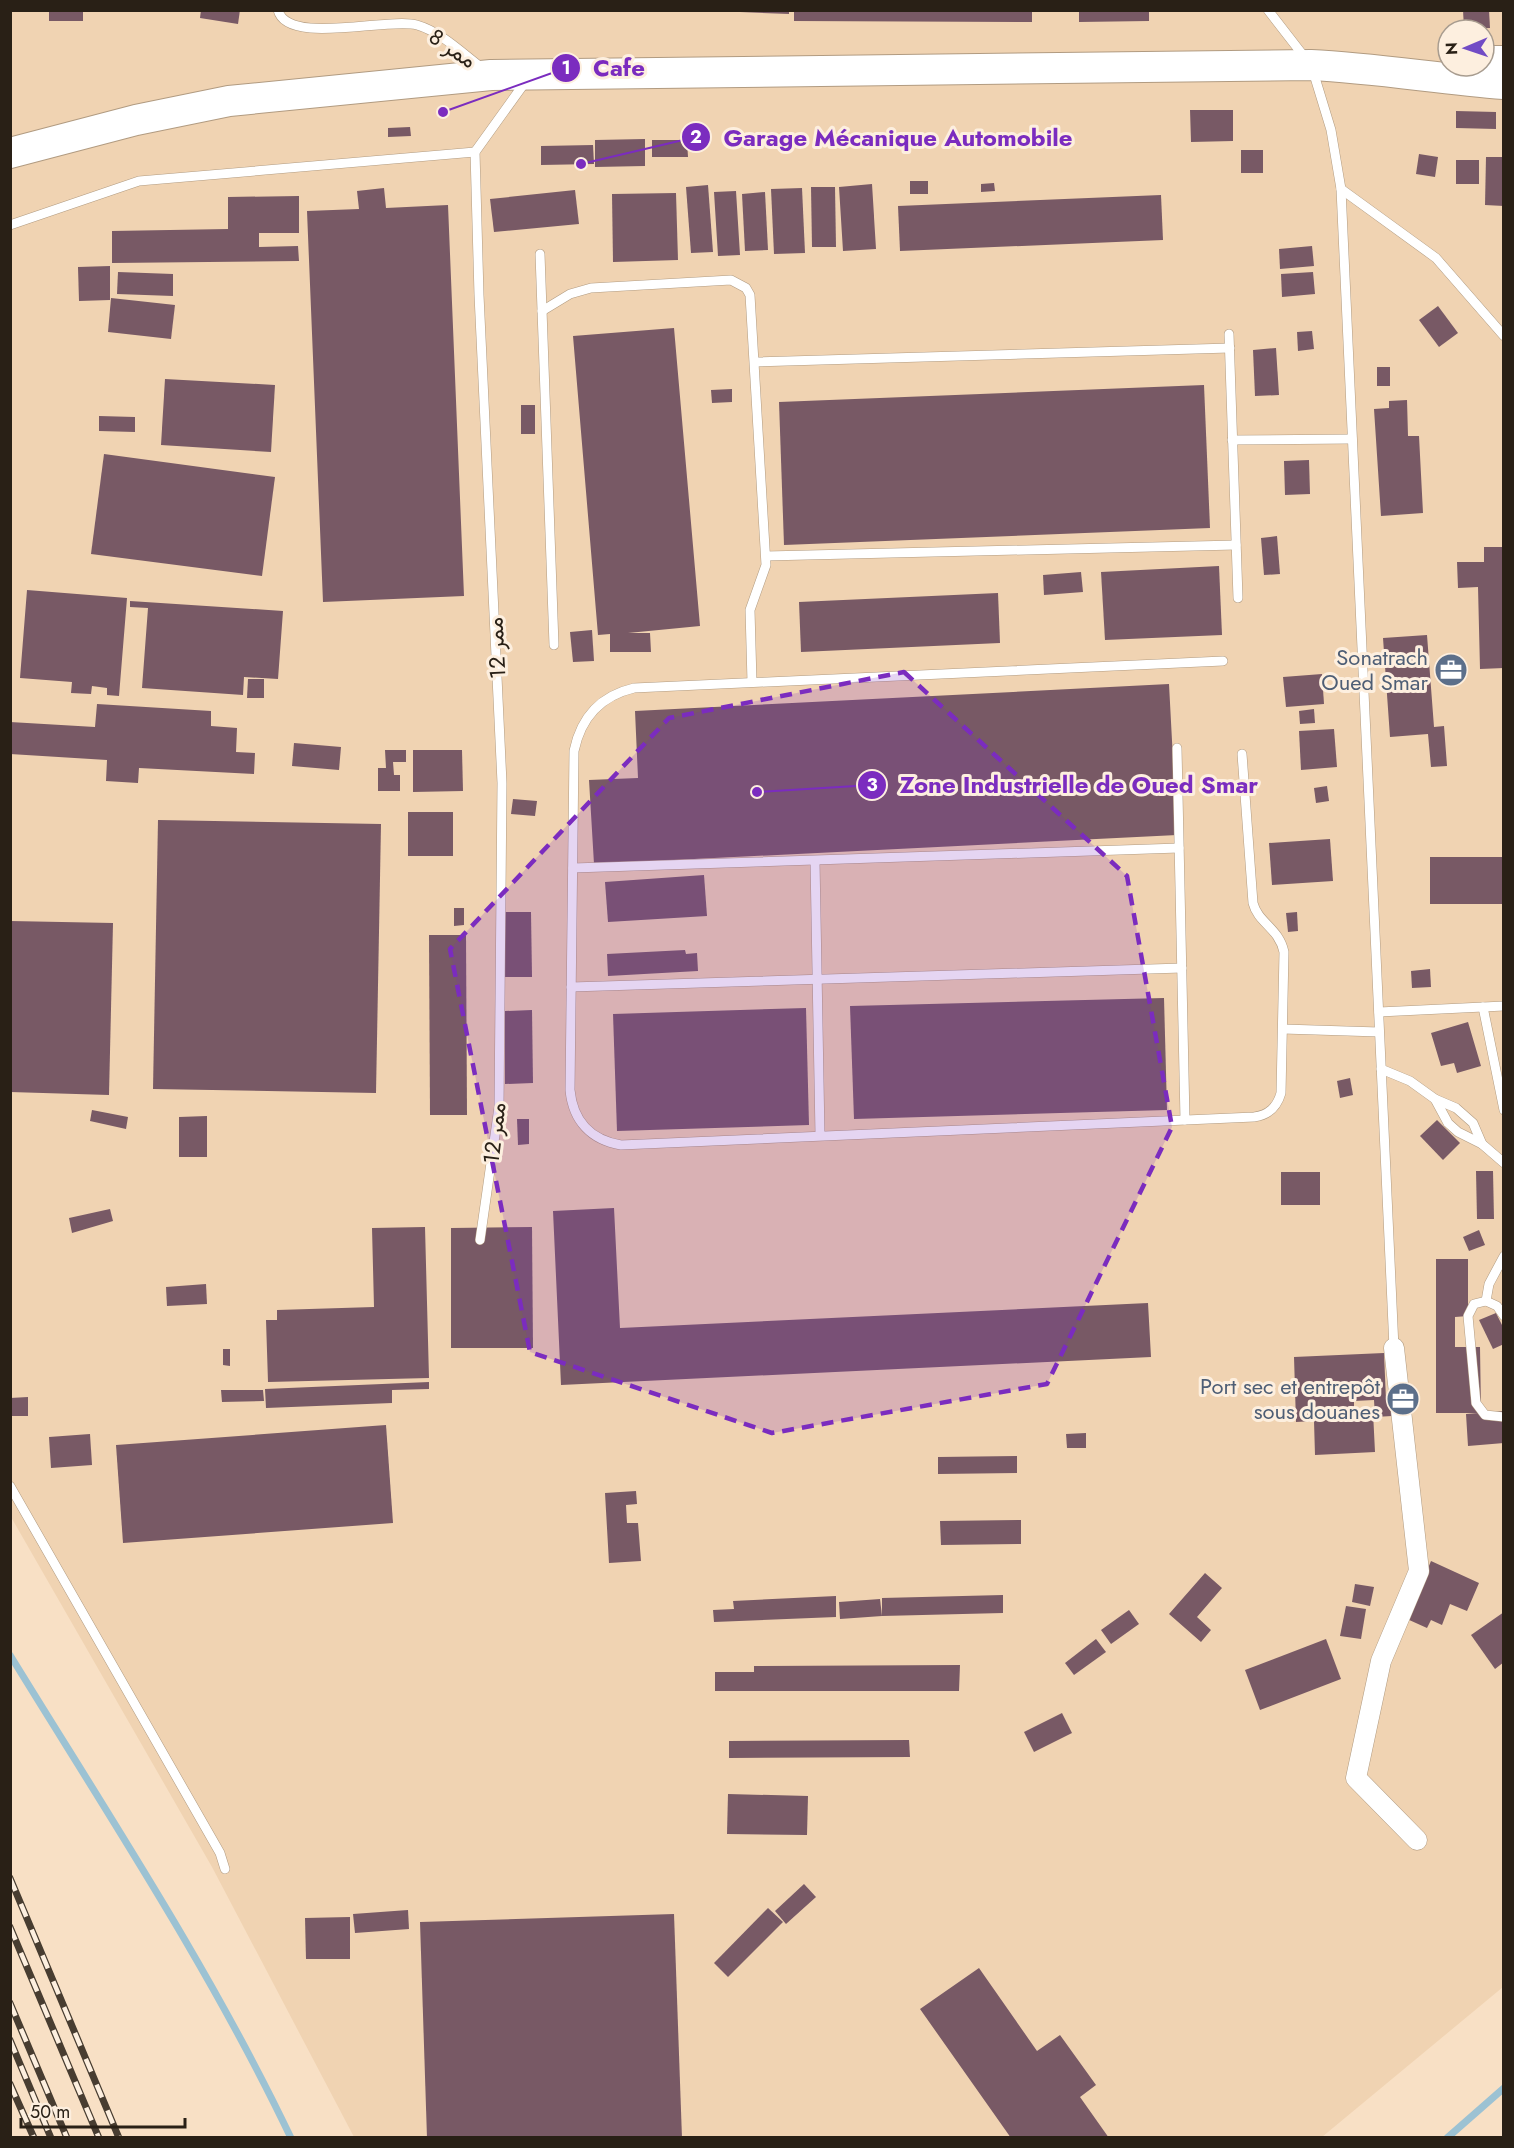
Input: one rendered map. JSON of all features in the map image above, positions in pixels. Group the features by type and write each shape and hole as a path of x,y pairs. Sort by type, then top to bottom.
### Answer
{"main road":[{"path":"1351,67 1436,61"},
{"path":"10,153 136,120 229,101 532,73 1311,65 1351,67 1441,79 1503,84"}],"street":[{"path":"1394,1348 1419,1571 1381,1661 1356,1778 1417,1840"}],"lane":[{"name":"ممر 8","path":"278,10 280,18 286,24 317,29 417,26 450,43 491,75"},
{"path":"1268,10 1311,65 1331,130 1341,189 1394,1348"},
{"path":"10,225 139,180 475,152 532,73"},
{"name":"ممر 12","path":"475,152 479,295 502,783 499,1107 480,1240"},
{"path":"1341,189 1436,258 1503,336"},
{"path":"540,254 554,645"},
{"path":"542,311 570,294 584,289 731,280 746,288 750,295 766,556 765,574 750,610 752,682"},
{"path":"1229,334 1238,598"},
{"path":"755,362 1230,348"},
{"path":"1233,440 1352,439"},
{"path":"766,556 1236,545"},
{"path":"1223,661 634,688 609,696 593,709 581,725 574,751 571,1102 580,1123 598,1138 621,1145 1262,1116 1275,1107 1281,1093 1284,952 1279,937 1258,915 1253,903 1242,754"},
{"path":"1177,748 1185,1120"},
{"path":"573,868 1179,848"},
{"path":"815,861 820,1135"},
{"path":"571,987 1182,968"},
{"path":"1379,1012 1503,1006"},
{"path":"1483,1007 1503,1110"},
{"path":"1283,1029 1379,1032"},
{"path":"1381,1069 1410,1081 1435,1099 1456,1107 1478,1133 1482,1144"},
{"path":"1435,1099 1453,1127 1482,1144 1503,1163"},
{"path":"1486,1301 1489,1284 1503,1257"},
{"path":"1503,1316 1497,1306 1486,1301 1474,1304 1468,1316 1474,1397 1479,1410 1485,1415 1503,1417"},
{"path":"10,1486 220,1853 225,1869"}],"highlighted area":[{"path":"904,672 1127,876 1172,1127 1047,1384 772,1433 530,1352 450,949 669,718"}],"shaded area":[{"path":"10,11 1503,11 1503,1987 1322,2137 354,2137 212,1867 11,1517"}],"building":[{"path":"49,10 83,10 83,21 49,21"},
{"path":"201,10 240,10 238,24 200,18"},
{"path":"740,10 789,10 789,14 740,12"},
{"path":"794,10 1032,10 1032,22 794,21"},
{"path":"1079,10 1149,10 1149,21 1079,22"},
{"path":"1463,10 1489,10 1489,18 1463,18"},
{"path":"1190,110 1233,110 1233,141 1191,142"},
{"path":"1456,111 1496,112 1496,129 1456,128"},
{"path":"410,127 411,136 388,137 388,128"},
{"path":"645,139 645,166 595,167 595,140"},
{"path":"652,140 687,140 688,157 652,157"},
{"path":"593,145 594,164 541,165 541,146"},
{"path":"1241,150 1263,150 1263,173 1241,173"},
{"path":"1419,154 1438,157 1435,177 1416,174"},
{"path":"1486,157 1504,157 1504,206 1485,205"},
{"path":"1456,160 1479,160 1479,184 1456,184"},
{"path":"910,181 928,181 928,194 910,194"},
{"path":"994,183 995,191 981,192 981,184"},
{"path":"872,184 876,249 843,251 839,187"},
{"path":"708,185 713,252 691,253 686,187"},
{"path":"811,187 835,187 836,247 812,247"},
{"path":"384,188 386,208 448,205 464,596 323,602 307,211 359,209 357,191"},
{"path":"802,188 805,253 774,254 771,189"},
{"path":"575,190 579,224 494,232 490,199"},
{"path":"736,191 740,255 718,256 714,192"},
{"path":"765,192 768,250 745,251 742,194"},
{"path":"676,193 678,260 613,262 612,194"},
{"path":"1161,195 1163,240 900,251 898,206"},
{"path":"299,196 299,233 259,233 259,247 298,246 299,261 112,263 112,231 228,229 228,197"},
{"path":"1312,246 1314,266 1280,269 1279,249"},
{"path":"110,266 110,300 79,301 78,267"},
{"path":"118,272 173,274 173,296 117,294"},
{"path":"1313,272 1315,294 1282,297 1281,274"},
{"path":"111,298 175,305 171,339 108,332"},
{"path":"1438,306 1458,333 1439,347 1419,320"},
{"path":"674,328 700,626 628,633 650,633 651,652 610,652 610,634 598,635 573,336"},
{"path":"1312,331 1314,349 1298,351 1297,332"},
{"path":"1276,348 1279,395 1255,396 1253,350"},
{"path":"1377,367 1390,367 1390,386 1377,386"},
{"path":"165,379 275,385 271,452 161,445"},
{"path":"1204,385 1210,528 784,545 779,402"},
{"path":"732,389 732,402 712,403 711,390"},
{"path":"1407,400 1408,436 1419,436 1423,513 1381,516 1374,409 1389,408 1389,401"},
{"path":"521,405 535,405 535,434 521,434"},
{"path":"99,416 135,417 135,432 99,431"},
{"path":"104,454 275,477 262,576 91,554"},
{"path":"1309,460 1310,494 1285,495 1284,461"},
{"path":"1277,536 1280,574 1264,575 1261,538"},
{"path":"1484,547 1504,547 1504,668 1480,669 1478,587 1458,588 1457,562 1484,562"},
{"path":"1219,566 1222,635 1105,640 1101,572"},
{"path":"1081,572 1083,592 1044,595 1043,575"},
{"path":"27,590 127,598 119,696 107,695 107,688 92,686 91,694 71,693 72,682 20,678"},
{"path":"998,593 1000,643 801,652 799,602"},
{"path":"130,601 283,611 278,679 244,677 243,695 142,688 148,608 130,607"},
{"path":"592,630 594,661 573,662 570,632"},
{"path":"1427,635 1434,727 1444,726 1447,766 1431,767 1428,734 1390,737 1383,638"},
{"path":"1322,674 1324,704 1286,707 1283,677"},
{"path":"248,679 264,679 264,698 247,698"},
{"path":"1169,684 1177,835 594,864 589,780 638,778 635,711"},
{"path":"97,704 211,711 211,726 237,728 236,752 255,753 254,774 139,768 138,783 106,781 107,760 10,754 10,722 95,727"},
{"path":"1314,709 1315,723 1300,724 1299,711"},
{"path":"1334,729 1337,767 1301,770 1299,731"},
{"path":"294,743 341,747 339,770 292,766"},
{"path":"385,750 406,750 406,762 393,762 394,775 400,775 400,791 378,791 378,768 386,768"},
{"path":"413,750 462,750 463,791 413,792"},
{"path":"1327,786 1329,801 1316,803 1314,788"},
{"path":"513,799 537,801 535,816 511,814"},
{"path":"408,812 453,812 453,856 408,856"},
{"path":"158,820 381,824 376,1093 153,1089"},
{"path":"1330,839 1333,881 1272,885 1269,843"},
{"path":"1430,857 1504,857 1504,904 1430,904"},
{"path":"704,875 707,916 608,922 605,882"},
{"path":"454,908 464,908 464,925 454,926"},
{"path":"502,912 531,912 532,977 503,977"},
{"path":"1297,912 1298,931 1288,932 1286,913"},
{"path":"10,921 113,923 109,1095 10,1092"},
{"path":"429,935 466,935 467,1115 430,1115"},
{"path":"685,950 686,954 697,953 698,971 608,976 607,954"},
{"path":"1430,969 1431,987 1412,988 1411,971"},
{"path":"1164,998 1167,1110 854,1119 850,1006"},
{"path":"806,1008 809,1125 617,1131 613,1014"},
{"path":"532,1010 533,1083 505,1084 505,1011"},
{"path":"1468,1022 1481,1066 1457,1073 1454,1063 1441,1066 1431,1033"},
{"path":"1350,1078 1353,1095 1340,1098 1337,1081"},
{"path":"92,1110 128,1117 126,1129 90,1121"},
{"path":"207,1116 207,1157 179,1157 179,1117"},
{"path":"517,1119 529,1119 529,1144 518,1145"},
{"path":"1437,1120 1460,1143 1443,1160 1420,1136"},
{"path":"1476,1171 1493,1171 1494,1219 1477,1219"},
{"path":"1281,1172 1320,1172 1320,1205 1281,1205"},
{"path":"614,1208 620,1328 1148,1303 1151,1357 561,1385 553,1211"},
{"path":"110,1209 113,1221 72,1233 69,1218"},
{"path":"425,1227 429,1378 268,1382 266,1320 277,1320 277,1310 374,1307 372,1228"},
{"path":"532,1227 533,1348 451,1348 451,1228"},
{"path":"1479,1230 1485,1245 1469,1251 1463,1237"},
{"path":"1436,1259 1468,1259 1468,1316 1455,1317 1455,1347 1480,1347 1481,1413 1504,1411 1504,1443 1468,1446 1466,1414 1478,1413 1436,1413"},
{"path":"206,1284 207,1304 167,1306 166,1287"},
{"path":"1496,1313 1504,1329 1504,1344 1493,1349 1479,1320"},
{"path":"223,1349 230,1349 230,1366 223,1365"},
{"path":"1384,1353 1386,1400 1391,1400 1392,1416 1375,1417 1374,1400 1354,1401 1354,1413 1373,1412 1375,1452 1315,1455 1314,1421 1296,1422 1294,1357"},
{"path":"429,1382 429,1389 392,1390 392,1403 266,1408 265,1389"},
{"path":"221,1390 263,1390 264,1401 222,1402"},
{"path":"28,1397 28,1416 10,1416 10,1398"},
{"path":"386,1425 393,1523 123,1543 116,1445"},
{"path":"1086,1433 1086,1448 1067,1448 1066,1434"},
{"path":"90,1434 92,1465 51,1468 49,1437"},
{"path":"1017,1456 1017,1473 938,1474 938,1457"},
{"path":"636,1491 637,1504 626,1505 627,1523 638,1523 641,1561 609,1563 605,1493"},
{"path":"1021,1520 1021,1544 941,1545 940,1521"},
{"path":"1431,1561 1479,1583 1467,1611 1450,1604 1442,1625 1431,1620 1427,1628 1407,1619"},
{"path":"1205,1573 1222,1588 1197,1617 1211,1630 1201,1642 1169,1614"},
{"path":"1355,1584 1374,1587 1370,1606 1352,1602"},
{"path":"1003,1595 1003,1613 882,1616 882,1598"},
{"path":"836,1596 836,1617 714,1622 713,1610 734,1609 733,1601"},
{"path":"880,1599 882,1616 840,1619 839,1602"},
{"path":"1346,1606 1366,1609 1361,1639 1340,1636"},
{"path":"1129,1610 1139,1624 1111,1644 1101,1630"},
{"path":"1504,1612 1504,1662 1495,1669 1471,1635"},
{"path":"1096,1639 1106,1652 1074,1675 1065,1663"},
{"path":"1326,1639 1341,1679 1260,1710 1245,1670"},
{"path":"960,1665 959,1691 715,1691 715,1672 754,1672 754,1666"},
{"path":"1062,1713 1072,1733 1034,1752 1024,1732"},
{"path":"909,1740 910,1757 729,1758 729,1741"},
{"path":"728,1794 808,1796 807,1835 727,1834"},
{"path":"804,1884 816,1897 786,1924 775,1911"},
{"path":"768,1908 783,1922 728,1977 714,1963"},
{"path":"408,1910 409,1929 355,1933 353,1914"},
{"path":"674,1914 682,2138 427,2138 420,1922"},
{"path":"350,1917 350,1959 306,1959 305,1918"},
{"path":"979,1968 1037,2051 1060,2035 1096,2085 1080,2097 1109,2138 1011,2138 920,2009"}],"waterway":[{"path":"10,1655 193,1953 260,2075 291,2138"},
{"path":"1447,2138 1504,2088"}],"railway":[{"path":"10,1878 119,2138"},
{"path":"10,1927 99,2138"},
{"path":"10,2003 67,2138"},
{"path":"10,2040 51,2138"},
{"path":"10,2084 34,2138"}],"place":[{"name":"Cafe","path":"443,112"},
{"name":"Garage Mécanique Automobile","path":"581,164"},
{"name":"Sonatrach Oued Smar","path":"1451,670"},
{"name":"Zone Industrielle de Oued Smar","path":"757,792"},
{"name":"Port sec et entrepôt sous douanes","path":"1403,1399"}]}
